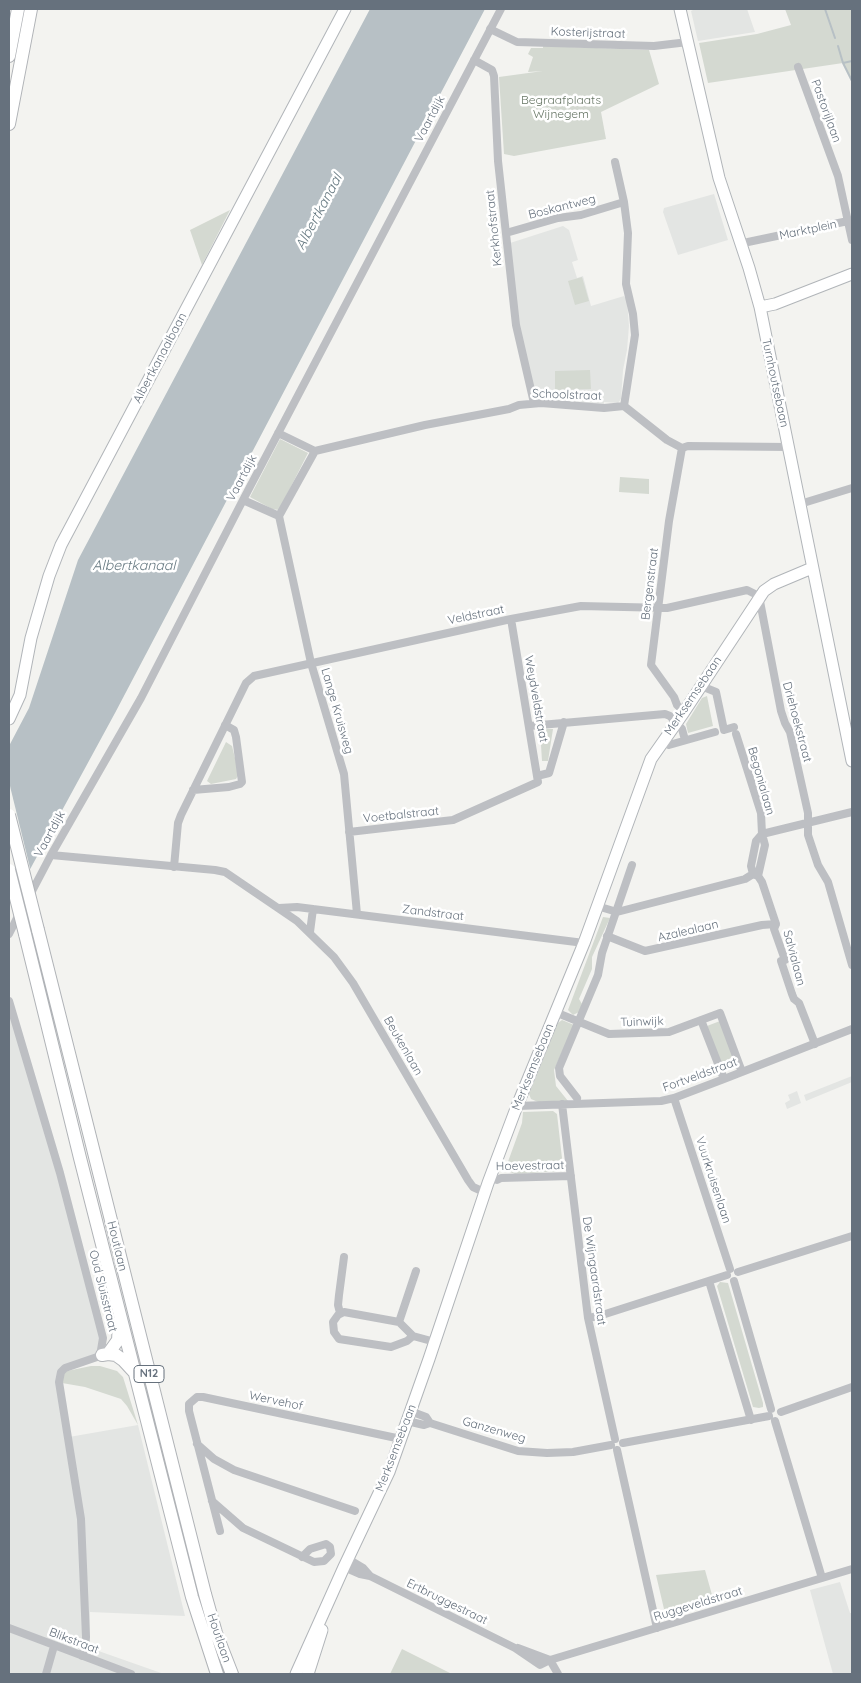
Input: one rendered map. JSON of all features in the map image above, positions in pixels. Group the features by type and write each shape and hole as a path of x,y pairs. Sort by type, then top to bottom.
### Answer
{"main road":[{"path":"9,56 18,9"},
{"path":"9,124 31,9"},
{"name":"Albertkanaalbaan","path":"9,719 20,694 31,638 49,576 61,545 344,9"},
{"name":"Turnhoutsebaan","path":"680,9 719,178 746,258 760,308 812,568 849,726 852,761"},
{"path":"760,308 776,304 852,274"},
{"name":"Merksemsebaan","path":"296,1674 389,1472 484,1192 584,943 651,759 760,596 767,588 812,568"},
{"name":"Houtlaan","path":"9,815 216,1633 224,1673"},
{"name":"Houtlaan","path":"9,870 192,1597 224,1673"},
{"path":"104,1355 119,1338 119,1309"},
{"path":"104,1355 121,1358 136,1375"},
{"name":"Merksemsebaan","path":"308,1674 323,1625 323,1613"}],"street":[{"name":"Vaartdijk","path":"9,934 51,855 141,698 501,9"},
{"name":"Kosterijstraat","path":"490,29 517,42 654,46 688,42"},
{"name":"Kerkhofstraat","path":"474,60 492,70 494,76 498,161 516,325 534,403"},
{"name":"Pastorijlaan","path":"798,67 838,176 848,221"},
{"path":"615,162 624,202 628,233 626,284 634,319 635,335 624,406 667,440 682,448 688,446 788,447"},
{"name":"Boskantweg","path":"506,233 558,218 581,215 624,202"},
{"name":"Marktplein","path":"748,242 848,221 852,240"},
{"name":"Schoolstraat","path":"315,451 425,425 534,403 604,408 624,406"},
{"path":"243,500 279,516 315,451 278,433"},
{"name":"Bergenstraat","path":"682,448 651,665 674,697 677,705 684,712"},
{"path":"800,504 852,488"},
{"name":"Lange Kruisweg","path":"279,516 311,663 344,774 356,914"},
{"name":"Veldstraat","path":"174,867 178,823 246,683 254,676 511,619 581,606 658,609 747,590 760,596"},
{"name":"Driehoekstraat","path":"760,596 781,711 792,741 808,813 808,835 818,865 828,882 852,965"},
{"name":"Weydveldstraat","path":"511,619 538,779"},
{"name":"Begonialaan","path":"701,686 716,692 724,730 735,730 761,812 762,834"},
{"path":"529,726 665,714 670,716 682,729 685,740"},
{"name":"Voetbalstraat","path":"349,832 454,820 538,779 549,773 564,722"},
{"path":"193,790 229,787 242,782 234,730 225,725"},
{"path":"669,745 715,732"},
{"path":"597,906 617,912 745,879 755,875 751,866 756,841 762,834 852,812"},
{"path":"51,855 225,872 279,908 310,932"},
{"name":"Merksemsebaan","path":"576,1098 560,1076 559,1068 598,975 607,936 632,865"},
{"name":"Salvialaan","path":"755,875 762,882 776,924 774,929 785,960 781,961 794,999 799,1003 815,1044"},
{"name":"Zandstraat","path":"279,908 297,907 584,943"},
{"path":"310,932 313,909"},
{"name":"Azalealaan","path":"607,936 645,951 762,925 776,924"},
{"name":"Beukenlaan","path":"310,932 334,957 353,983 468,1180 473,1187 484,1192"},
{"name":"Oud Sluisstraat","path":"9,1001 60,1173 104,1338 104,1355"},
{"name":"Tuinwijk","path":"555,1012 609,1034 669,1032 720,1013 742,1072"},
{"path":"701,1020 724,1080"},
{"name":"Fortveldstraat","path":"517,1106 661,1101 724,1080 852,1029"},
{"name":"Vuurkruisenlaan","path":"674,1098 732,1274 772,1415 822,1578"},
{"name":"De Wijngaardstraat","path":"562,1104 588,1318 614,1445 657,1628"},
{"name":"Hoevestraat","path":"490,1178 497,1180 501,1178 571,1176"},
{"path":"588,1318 852,1236"},
{"path":"340,1313 338,1306 344,1257"},
{"path":"399,1322 416,1271"},
{"path":"710,1281 751,1420"},
{"path":"413,1336 407,1341 391,1347 339,1339 336,1336 333,1322 340,1313 344,1312 399,1322 413,1336 434,1342"},
{"path":"82,1656 86,1637 82,1519 59,1382 61,1372 65,1368 104,1355"},
{"path":"614,1445 622,1448 623,1443 772,1415 781,1417 781,1412 852,1387"},
{"name":"Wervehof","path":"220,1531 189,1411 190,1404 196,1397 202,1396 401,1439"},
{"name":"Ganzenweg","path":"409,1416 424,1425 430,1423 518,1451 573,1452 614,1445"},
{"path":"197,1444 214,1459 234,1470 354,1512"},
{"path":"212,1501 243,1528 302,1557"},
{"name":"Ertbruggestraat","path":"346,1562 360,1574 370,1576 515,1648 526,1650 548,1661"},
{"name":"Ruggeveldstraat","path":"548,1661 852,1569"},
{"name":"Blikstraat","path":"9,1628 131,1674"},
{"path":"46,1674 54,1646"},
{"path":"548,1661 558,1674"}],"shaded area":[{"path":"695,9 747,9 755,32 698,41 691,11"},
{"path":"714,194 728,240 678,255 663,212 664,208"},
{"path":"563,226 569,230 578,260 572,262 577,278 583,276 591,306 624,296 627,300 629,326 621,399 618,403 604,402 604,408 534,403 520,342 507,244"},
{"path":"9,1001 103,1338 100,1356 61,1372 69,1437 138,1425 185,1616 90,1612 90,1648 164,1674 9,1674"},
{"path":"852,1076 852,1082 806,1101 804,1095"},
{"path":"797,1091 801,1103 787,1109 785,1103 790,1100 788,1095"},
{"path":"840,1582 850,1613 852,1613 852,1674 833,1674 810,1590"}],"green space":[{"path":"785,9 852,9 852,81 843,63 708,83 699,43 757,34 791,25"},
{"name":"Begraafplaats Wijnegem","path":"543,46 649,50 659,84 601,112 606,139 514,156 504,154 499,77 543,71 528,72 533,57 528,54 531,48 543,48"},
{"path":"230,210 202,265 190,230"},
{"path":"582,277 589,301 575,305 568,281"},
{"path":"590,370 591,389 555,390 555,371"},
{"path":"280,439 308,453 279,510 272,509 250,497"},
{"path":"620,477 649,479 649,494 619,492"},
{"path":"707,696 713,726 688,733 686,724 702,698"},
{"path":"540,729 553,729 548,761 542,761"},
{"path":"226,742 232,746 239,774 236,779 211,784 207,781"},
{"path":"603,917 610,918 592,957 592,969 579,999 582,1004 579,1012 573,1015 568,1010"},
{"path":"562,1020 574,1025 554,1070 556,1086 568,1101 538,1102 531,1099 529,1094 558,1023"},
{"path":"720,1021 736,1064 722,1070 707,1026"},
{"path":"553,1111 557,1114 563,1167 560,1171 515,1174 505,1170 522,1123 523,1112"},
{"path":"720,1282 728,1283 763,1407 753,1407 717,1286"},
{"path":"100,1366 117,1371 123,1377 138,1425 121,1399 85,1387 62,1383 63,1374 67,1371"},
{"path":"705,1570 714,1602 673,1614 664,1609 656,1575"},
{"path":"402,1649 452,1674 390,1674"}],"water":[{"name":"Albertkanaal","path":"370,9 485,9 115,713 9,908 9,746 29,708 78,560"}],"pier":[{"path":"9,782 31,872 9,910"}],"waterway":[{"path":"825,9 835,38"},
{"path":"838,46 843,63 852,81"},
{"path":"843,63 852,61"}]}
